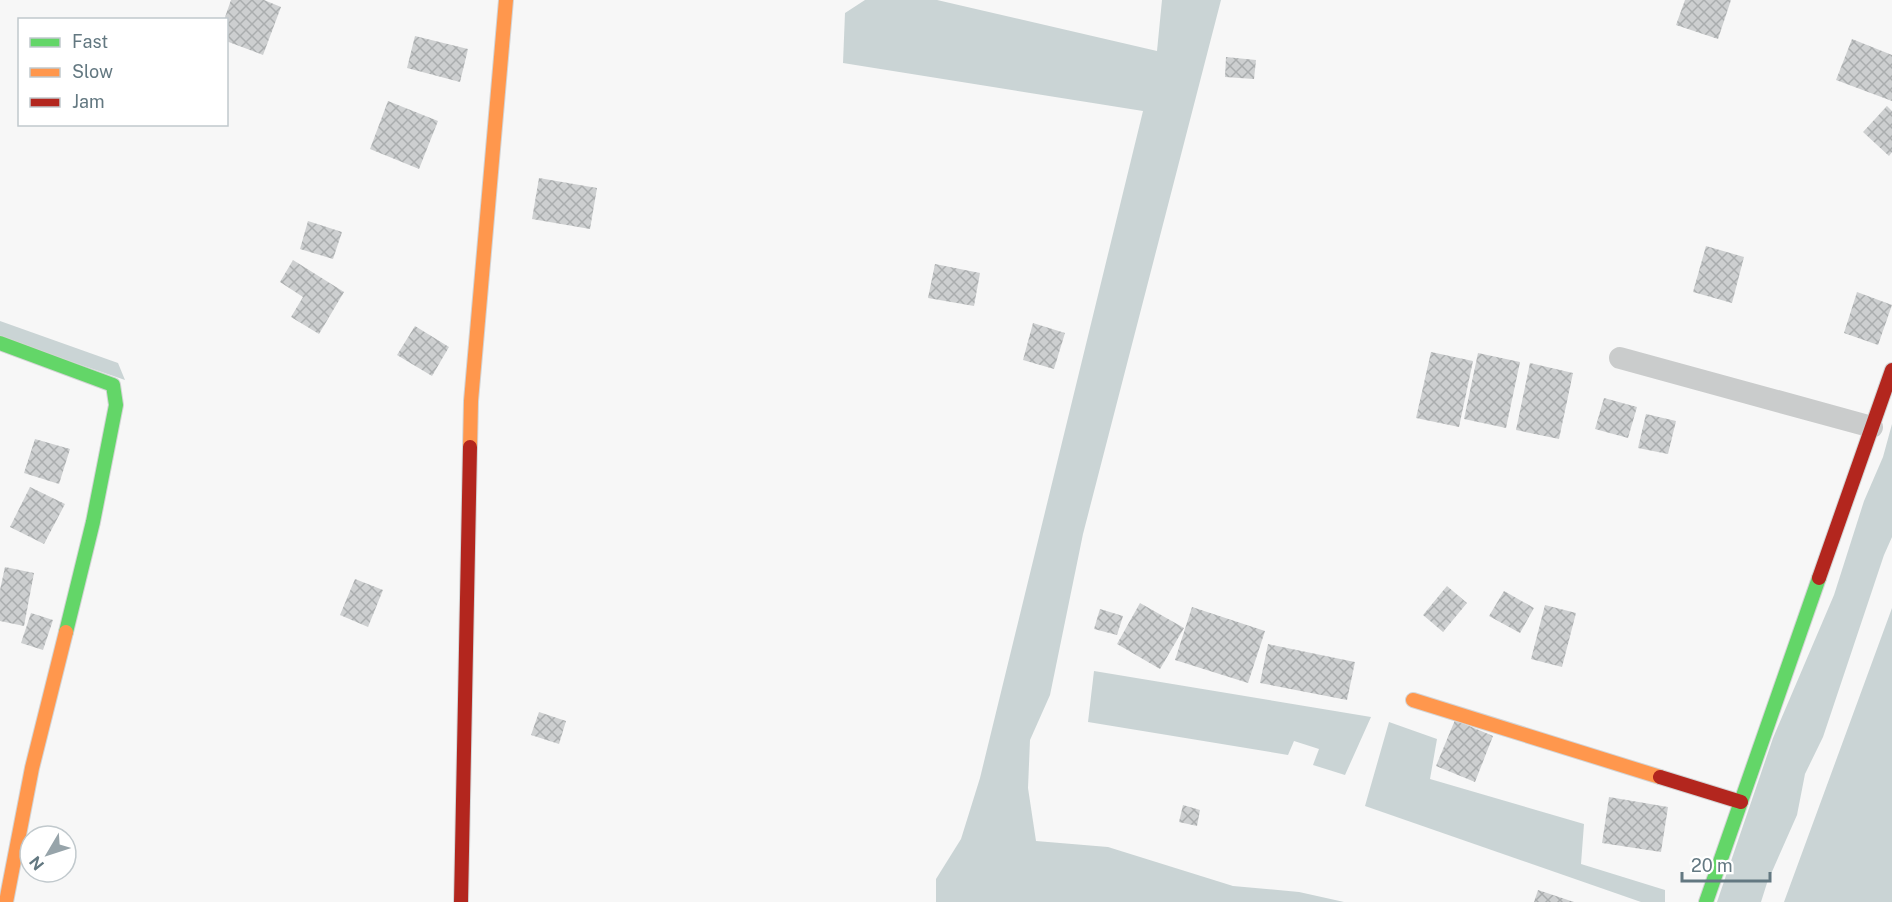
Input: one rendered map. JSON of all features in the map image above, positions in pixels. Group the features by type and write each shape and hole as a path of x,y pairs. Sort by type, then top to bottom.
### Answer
{"street":[{"path":"461,902 471,401 506,0"},
{"path":"0,343 113,385 116,405 93,522 32,768 6,902"},
{"path":"1620,358 1872,428"},
{"path":"1706,902 1892,370"},
{"path":"1413,700 1741,802"}],"shaded area":[{"path":"865,0 937,0 1157,51 1162,0 1221,0 1083,534 1050,695 1030,740 1028,788 1036,841 1108,847 1233,886 1299,892 1344,902 936,902 936,879 961,839 980,778 1143,111 843,63 845,13"},
{"path":"0,321 118,363 125,380 0,337"},
{"path":"1892,424 1892,537 1823,737 1805,774 1797,815 1761,902 1717,902 1773,738 1834,595 1864,501 1883,457"},
{"path":"1892,608 1892,902 1784,902"},
{"path":"1094,671 1371,717 1345,775 1313,765 1319,749 1294,741 1288,755 1088,722"},
{"path":"1389,722 1437,739 1430,779 1584,824 1581,864 1665,890 1665,902 1641,902 1365,806"}],"building":[{"path":"231,0 264,0 281,7 263,55 228,42 228,18 225,18"},
{"path":"1685,0 1731,0 1718,39 1676,25"},
{"path":"415,36 468,49 460,82 407,68"},
{"path":"1852,39 1892,55 1892,101 1836,80"},
{"path":"1226,57 1256,60 1254,79 1225,77"},
{"path":"388,101 438,121 419,169 370,149"},
{"path":"1887,106 1892,111 1892,152 1889,156 1863,132"},
{"path":"539,178 597,188 590,229 532,219"},
{"path":"308,221 342,232 333,259 300,249"},
{"path":"1706,246 1744,257 1732,303 1693,292"},
{"path":"293,260 344,292 319,334 291,317 303,297 280,282"},
{"path":"935,264 980,273 974,306 928,298"},
{"path":"1857,292 1892,305 1878,345 1844,333"},
{"path":"1033,323 1065,333 1054,369 1023,360"},
{"path":"415,326 449,347 432,376 397,355"},
{"path":"1431,352 1473,361 1459,427 1416,418"},
{"path":"1478,353 1520,362 1506,428 1464,419"},
{"path":"1530,363 1573,373 1559,439 1516,430"},
{"path":"1604,398 1637,407 1628,438 1595,429"},
{"path":"1646,414 1676,421 1668,454 1638,448"},
{"path":"35,439 70,449 59,484 24,473"},
{"path":"30,487 65,504 44,544 10,527"},
{"path":"5,567 34,573 24,626 0,621 0,590"},
{"path":"355,579 383,590 368,627 340,615"},
{"path":"1447,586 1467,603 1443,632 1423,615"},
{"path":"1504,591 1534,608 1520,633 1489,616"},
{"path":"1140,603 1184,628 1160,669 1117,644"},
{"path":"1545,605 1576,613 1562,667 1531,659"},
{"path":"1192,607 1265,631 1248,683 1175,660"},
{"path":"1100,609 1123,616 1117,635 1094,629"},
{"path":"31,613 53,620 43,650 21,643"},
{"path":"1268,644 1355,662 1347,700 1260,683"},
{"path":"539,712 566,721 559,744 531,735"},
{"path":"1455,720 1493,736 1475,782 1436,766"},
{"path":"1609,797 1668,807 1661,852 1602,843"},
{"path":"1183,805 1200,810 1197,826 1179,822"},
{"path":"1538,890 1574,902 1534,902"}],"traffic: fast":[{"path":"0,343 113,385 116,405 93,522 66,632"},
{"path":"1706,902 1819,578"}],"traffic: slow":[{"path":"470,447 471,401 506,0"},
{"path":"6,902 32,768 66,632"},
{"path":"1413,700 1660,777"}],"traffic: jam":[{"path":"1819,578 1892,370"},
{"path":"461,902 470,447"},
{"path":"1660,777 1741,802"}]}
